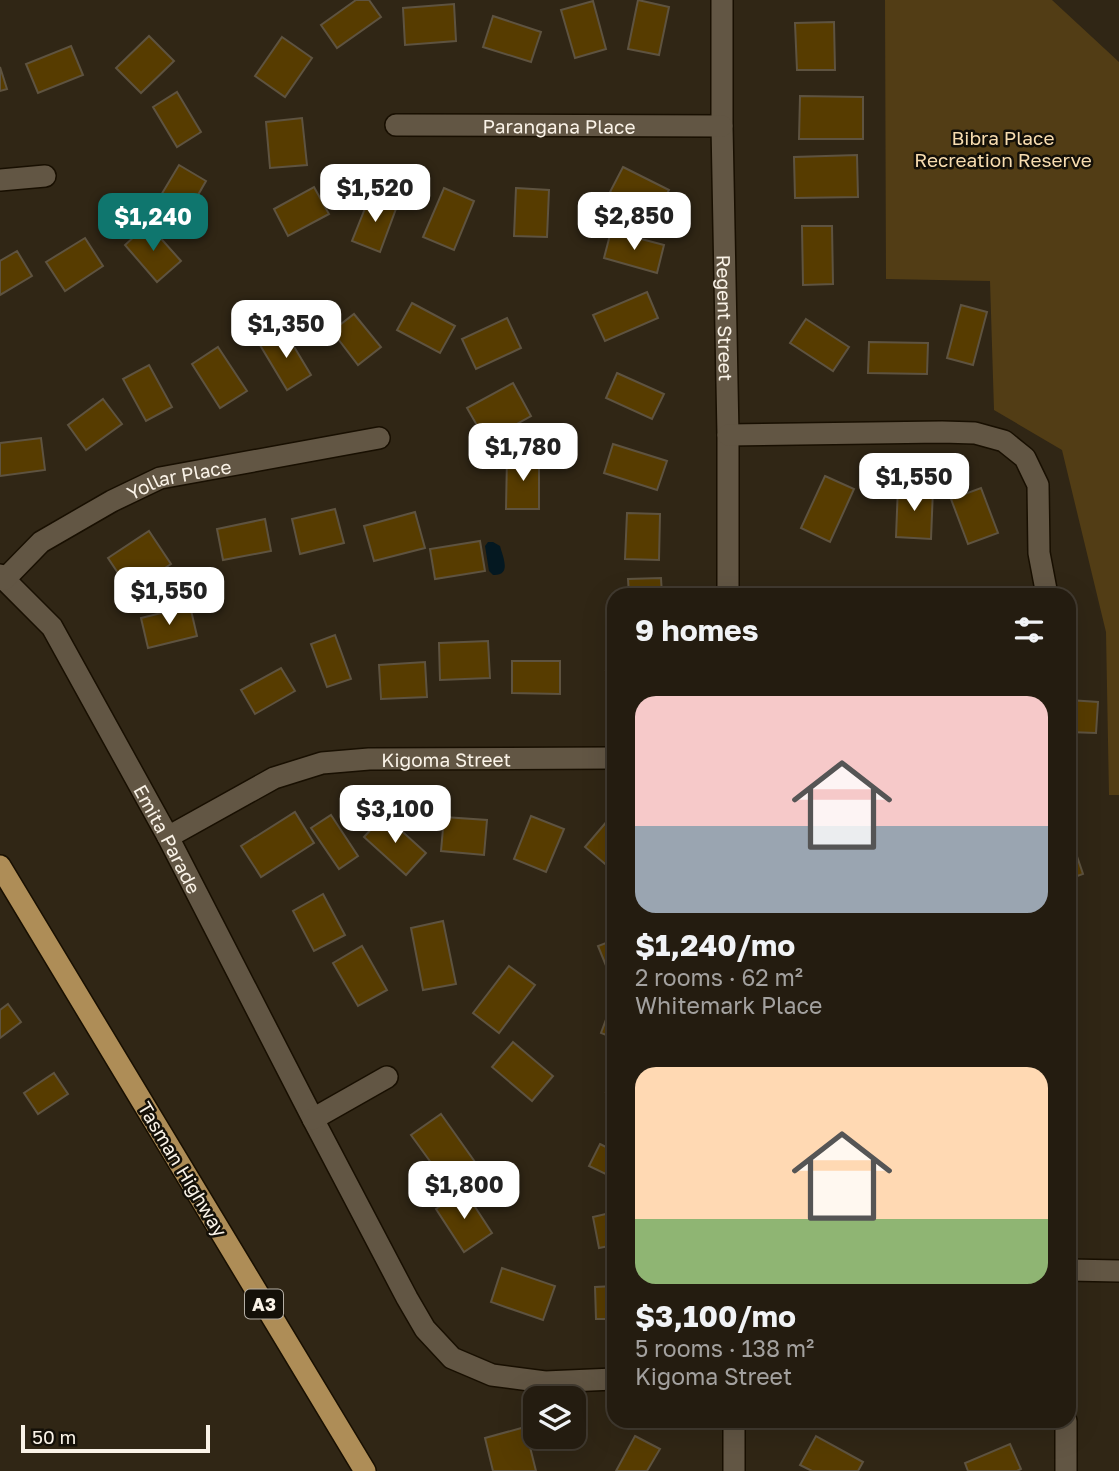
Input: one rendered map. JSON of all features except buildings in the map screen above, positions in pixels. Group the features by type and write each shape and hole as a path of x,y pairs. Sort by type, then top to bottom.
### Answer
{"highway":[{"name":"Tasman Highway","path":"0,866 365,1471"}],"street":[{"name":"Regent Street","path":"722,0 728,588"},
{"name":"Parangana Place","path":"396,125 722,126"},
{"path":"0,180 45,176"},
{"path":"728,435 942,432 975,433 1004,441 1025,458 1038,485 1039,553 1046,588"},
{"name":"Yollar Place","path":"2,577 41,542 112,501 160,478 379,438"},
{"name":"Emita Parade","path":"2,577 52,627 168,837 425,1329 452,1358 492,1375 545,1382 607,1379"},
{"name":"Kigoma Street","path":"168,837 274,778 322,763 369,759 607,758"},
{"path":"313,1119 387,1077"},
{"path":"1076,1270 1119,1271"},
{"path":"734,1428 734,1471"},
{"path":"1066,1428 1066,1471"}],"green space":[{"name":"Bibra Place Recreation Reserve","path":"885,0 1052,0 1119,62 1119,795 1109,795 1106,632 1062,450 994,410 990,281 886,279"}],"water":[{"path":"488,542 500,546 505,565 503,572 499,574 493,575 489,571 485,546"}]}
